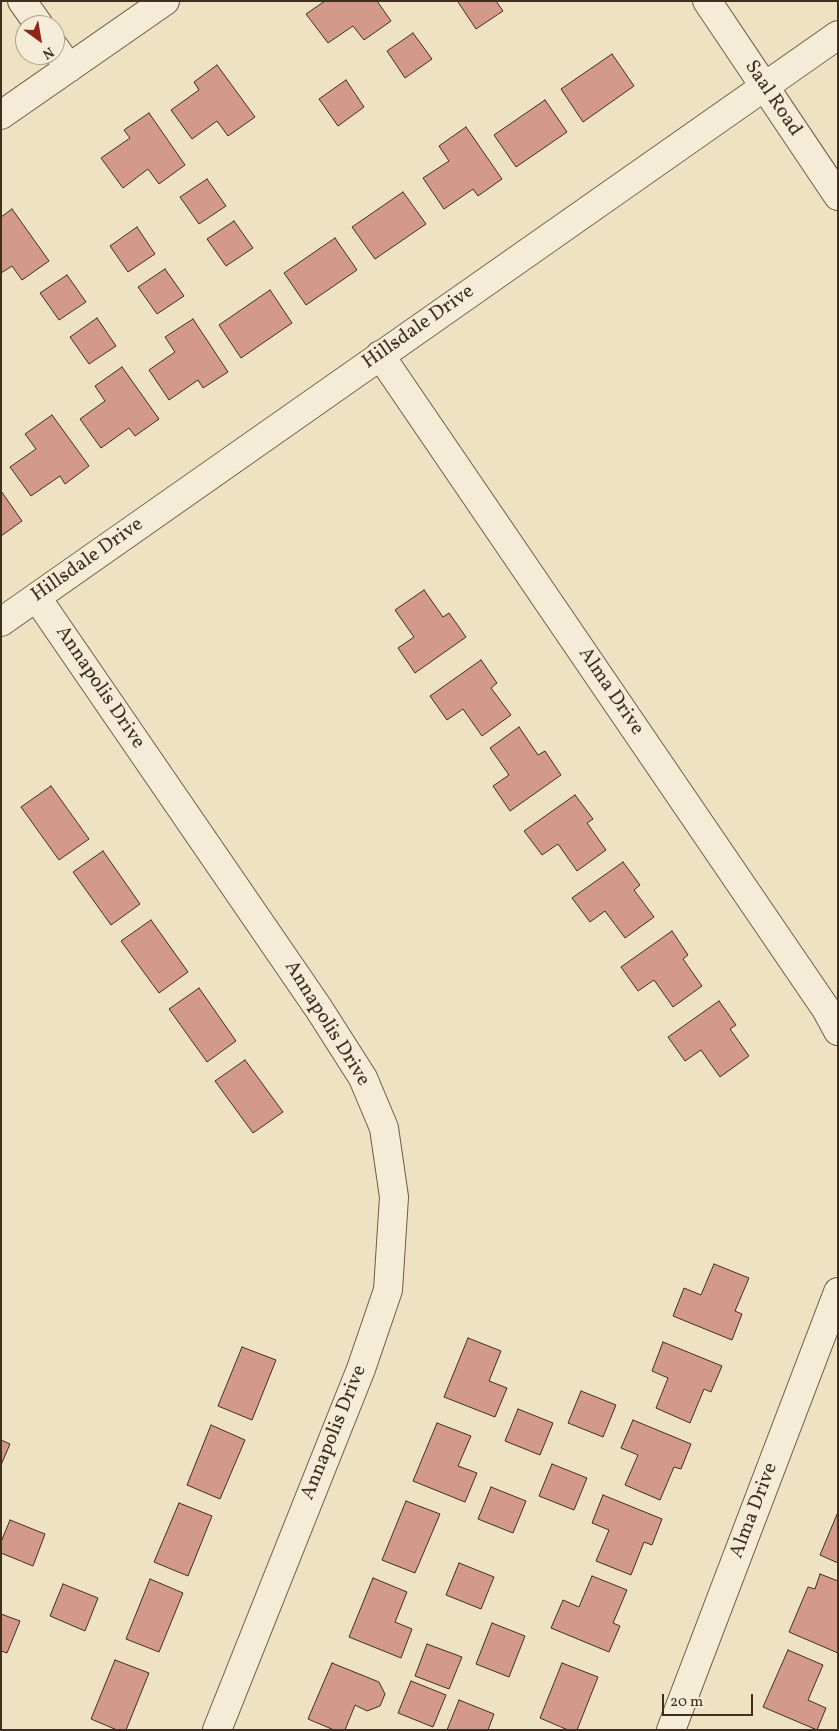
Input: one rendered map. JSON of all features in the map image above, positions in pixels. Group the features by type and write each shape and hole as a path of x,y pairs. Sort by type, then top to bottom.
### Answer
{"street":[{"path":"22,1 32,15"},
{"path":"65,56 165,1"},
{"name":"Saal Road","path":"707,1 838,196"},
{"name":"Hillsdale Drive","path":"1,622 838,35"},
{"path":"1,116 55,65"},
{"name":"Alma Drive","path":"380,355 826,1008 838,1031"},
{"name":"Annapolis Drive","path":"37,598 319,1009 363,1078 384,1128 394,1197 388,1290 361,1369 217,1730"},
{"name":"Alma Drive","path":"671,1730 835,1309"}],"building":[{"path":"325,1 377,1 391,21 364,40 353,26 328,43 306,14"},
{"path":"459,1 496,1 503,11 476,29"},
{"path":"413,33 432,59 405,78 387,51"},
{"path":"612,54 634,86 583,122 561,89"},
{"path":"217,65 255,117 228,136 217,121 192,139 171,110 199,90 194,82"},
{"path":"346,80 364,107 338,126 319,99"},
{"path":"545,100 567,132 516,167 494,135"},
{"path":"149,113 185,165 159,184 148,169 123,188 101,158 130,138 124,130"},
{"path":"466,127 502,179 478,196 473,189 444,209 423,178 449,161 439,146"},
{"path":"207,179 226,206 199,224 180,197"},
{"path":"403,192 426,224 375,259 352,227"},
{"path":"12,209 49,261 22,280 12,266 1,273 1,217"},
{"path":"234,221 253,248 226,266 207,239"},
{"path":"137,227 155,254 128,272 110,246"},
{"path":"335,238 357,270 306,305 284,273"},
{"path":"165,269 184,296 157,314 138,287"},
{"path":"67,275 86,302 59,320 40,293"},
{"path":"270,290 292,323 241,358 219,325"},
{"path":"97,318 116,346 89,364 70,337"},
{"path":"193,319 228,372 203,388 198,380 169,400 149,370 175,352 165,337"},
{"path":"122,367 159,419 135,436 129,428 101,448 80,419 105,401 95,386"},
{"path":"52,415 89,466 65,484 60,476 31,496 10,467 36,449 25,434"},
{"path":"1,491 22,521 1,536"},
{"path":"424,590 443,617 449,613 466,637 415,673 398,648 414,637 395,610"},
{"path":"481,660 497,683 491,688 511,715 482,736 463,709 447,720 430,696"},
{"path":"519,727 538,755 545,751 561,775 510,811 493,786 509,775 490,748"},
{"path":"51,786 89,839 59,860 21,807"},
{"path":"575,795 593,819 587,823 606,850 577,871 558,844 542,855 524,831"},
{"path":"103,851 140,904 111,925 73,872"},
{"path":"623,862 640,885 634,890 654,917 625,938 605,911 590,922 572,898"},
{"path":"151,920 188,972 159,993 121,941"},
{"path":"672,931 688,955 683,959 702,986 673,1007 654,980 638,991 621,967"},
{"path":"199,988 236,1041 207,1062 169,1009"},
{"path":"719,1001 736,1025 730,1029 749,1056 720,1077 701,1050 685,1061 668,1037"},
{"path":"245,1060 283,1112 253,1133 215,1081"},
{"path":"714,1264 749,1278 735,1311 742,1314 732,1340 673,1316 684,1288 701,1295"},
{"path":"468,1338 501,1351 489,1381 507,1388 495,1417 444,1397"},
{"path":"663,1342 722,1366 711,1392 704,1389 690,1423 656,1408 668,1378 652,1371"},
{"path":"242,1347 276,1360 252,1420 218,1406"},
{"path":"581,1391 616,1405 603,1437 568,1423"},
{"path":"518,1409 553,1423 540,1455 505,1441"},
{"path":"633,1420 691,1444 681,1469 674,1467 660,1500 625,1485 638,1455 621,1448"},
{"path":"437,1423 471,1436 458,1466 477,1473 465,1502 413,1481"},
{"path":"211,1425 245,1440 220,1499 187,1485"},
{"path":"1,1440 10,1444 1,1465"},
{"path":"552,1464 587,1478 574,1510 539,1496"},
{"path":"491,1487 526,1501 513,1533 478,1519"},
{"path":"603,1495 662,1519 652,1545 644,1542 631,1575 596,1561 609,1530 592,1523"},
{"path":"406,1501 440,1514 415,1573 382,1560"},
{"path":"179,1503 212,1516 188,1576 154,1562"},
{"path":"838,1512 838,1563 820,1555"},
{"path":"10,1520 45,1534 33,1566 1,1553 1,1542"},
{"path":"459,1563 494,1577 481,1609 446,1595"},
{"path":"820,1574 838,1581 838,1653 789,1632 808,1587 815,1589"},
{"path":"592,1576 627,1590 613,1623 620,1626 609,1652 551,1628 563,1600 579,1607"},
{"path":"373,1578 407,1592 395,1622 412,1629 401,1658 349,1637"},
{"path":"150,1579 183,1593 159,1652 126,1639"},
{"path":"63,1584 98,1598 85,1631 50,1616"},
{"path":"1,1614 20,1621 7,1653 1,1651"},
{"path":"492,1623 525,1636 509,1677 476,1664"},
{"path":"427,1644 462,1657 449,1689 415,1676"},
{"path":"788,1650 823,1665 808,1700 826,1708 817,1730 763,1707"},
{"path":"115,1660 149,1673 126,1730 117,1730 91,1719"},
{"path":"332,1663 379,1682 385,1694 380,1706 367,1711 355,1705 345,1730 334,1730 308,1719"},
{"path":"562,1663 598,1677 577,1730 568,1730 540,1718"},
{"path":"411,1681 446,1695 433,1727 398,1713"},
{"path":"459,1700 494,1714 488,1730 447,1730"}]}
